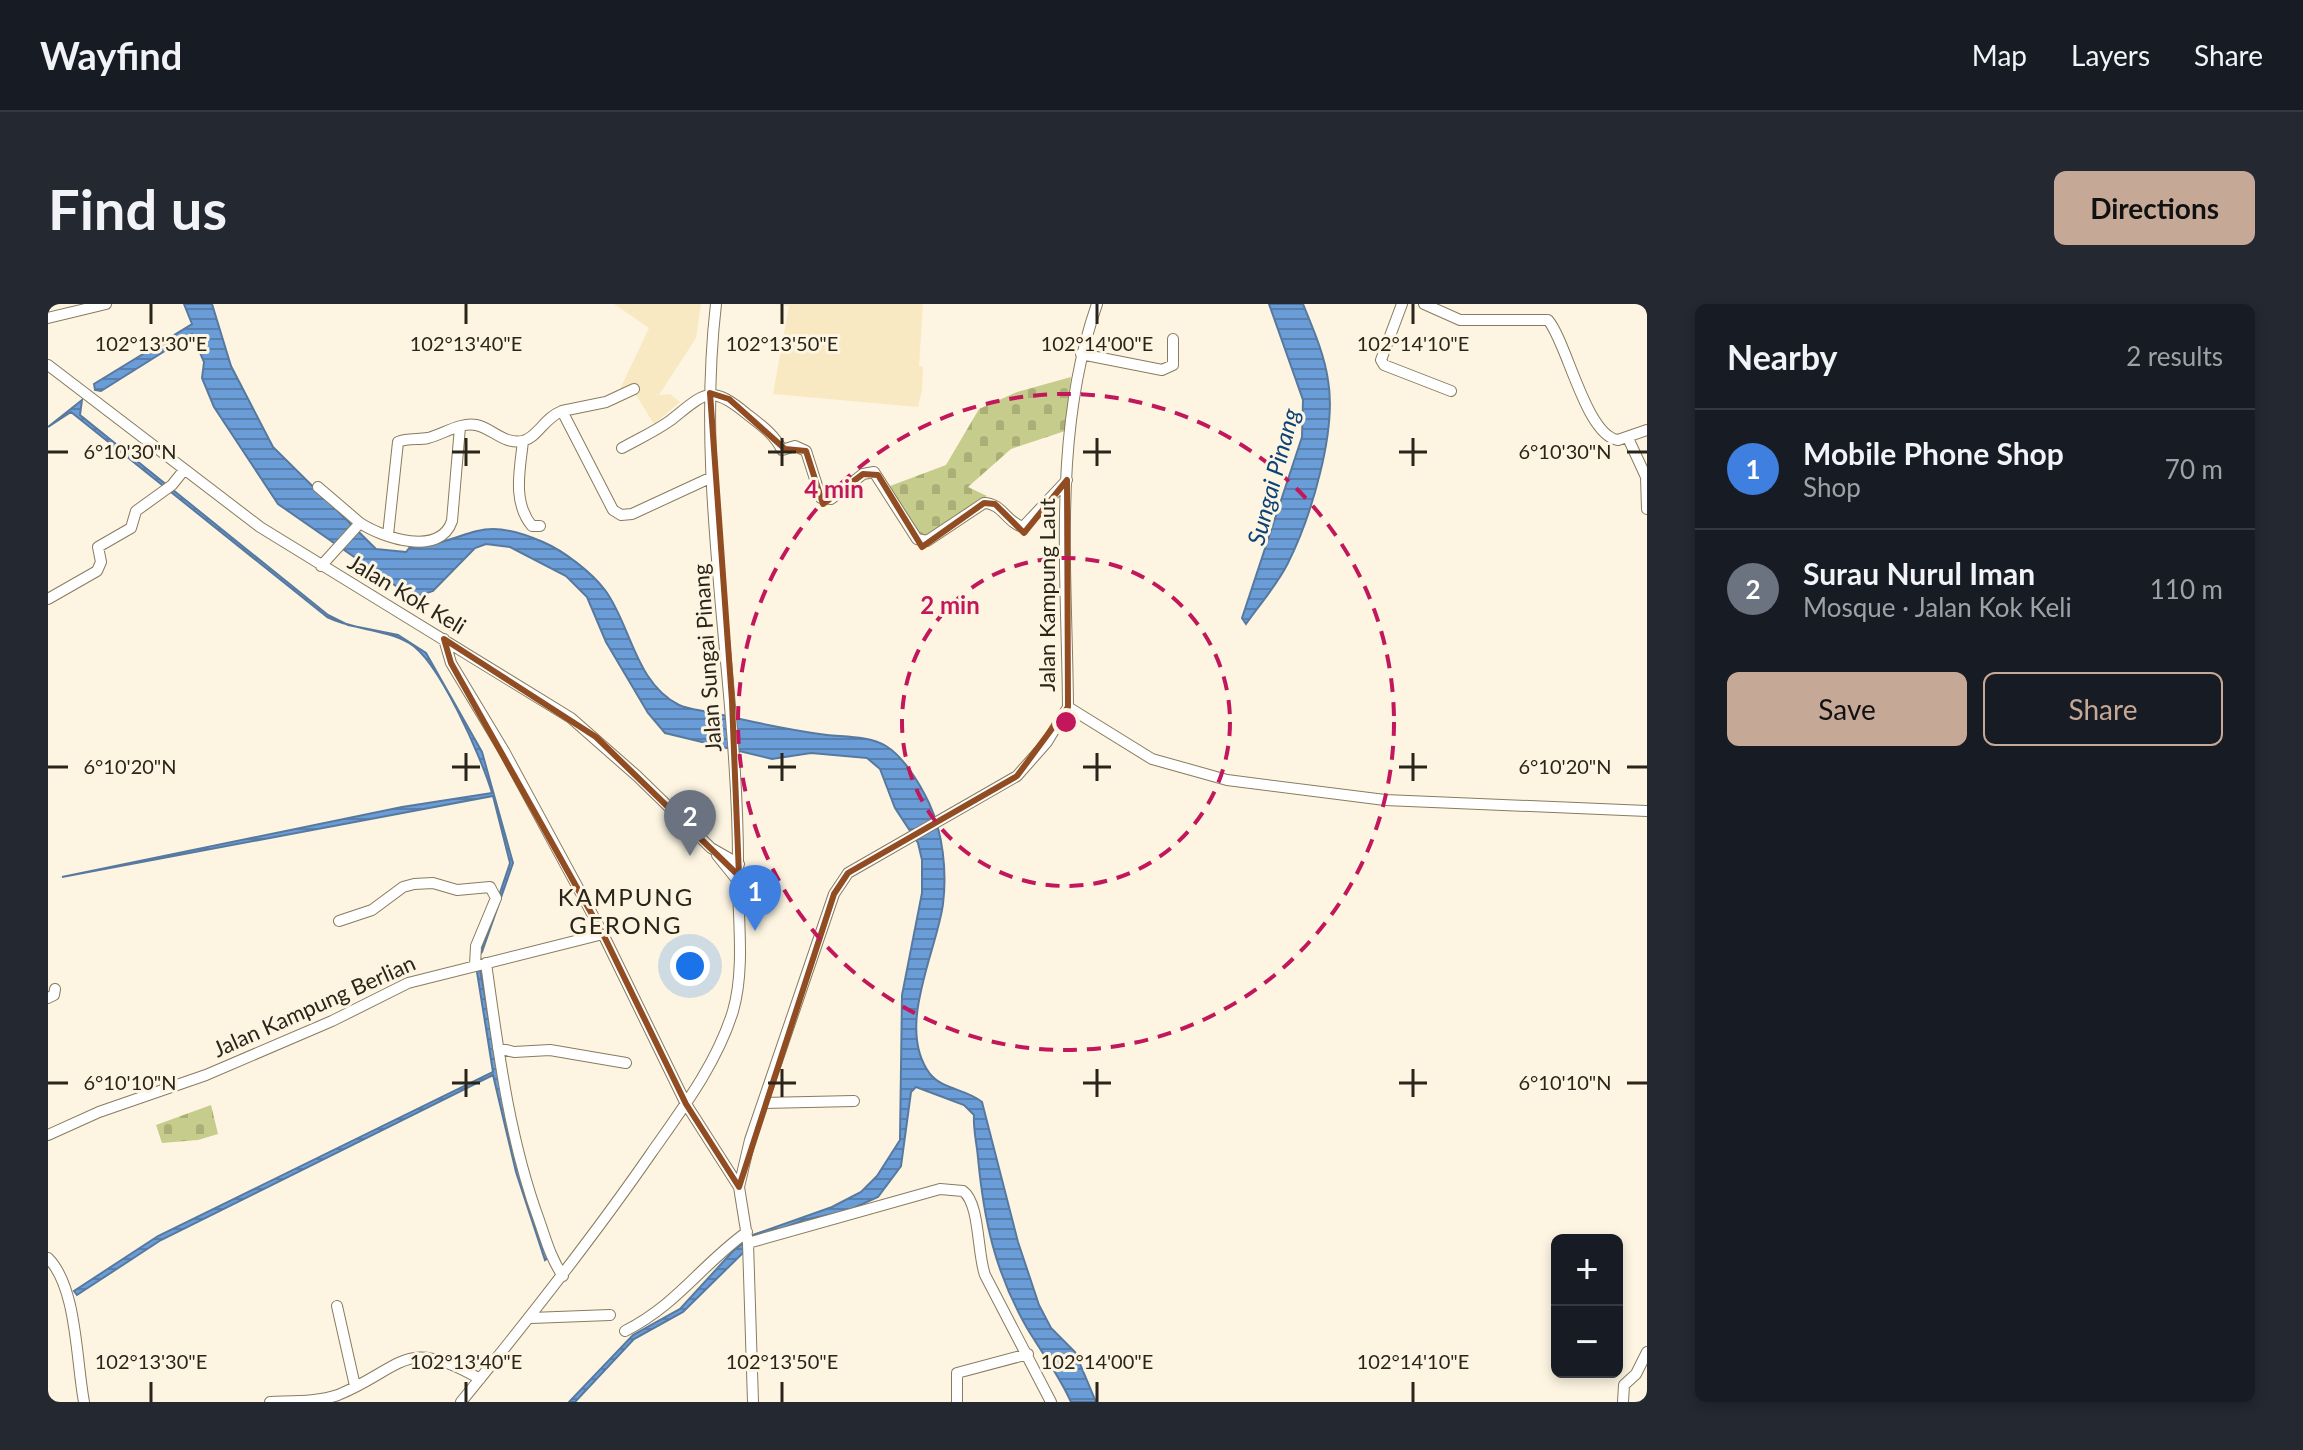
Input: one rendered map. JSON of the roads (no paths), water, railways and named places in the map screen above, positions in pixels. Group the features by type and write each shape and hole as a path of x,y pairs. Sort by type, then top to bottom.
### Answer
{"street":[{"path":"48,318 106,304"},
{"name":"Jalan Sungai Pinang","path":"461,1402 563,1276 686,1104 716,1053 736,999 739,864 736,765 712,477 710,393 716,304"},
{"name":"Jalan Kampung Laut","path":"739,1187 763,1103 834,894 848,873 1017,776 1047,742 1068,707 1067,480 1070,414 1081,354 1097,304"},
{"path":"1402,304 1381,360 1384,365 1451,391"},
{"path":"1424,304 1460,320 1548,320 1573,381 1607,435 1613,439 1628,438 1647,430"},
{"path":"1081,354 1162,370 1173,365 1173,339"},
{"name":"Jalan Kok Keli","path":"48,365 260,527 324,563 537,696 596,737 709,845 739,864"},
{"path":"540,526 532,526 528,521 518,488 523,441 548,417 606,402 634,389"},
{"path":"622,448 670,420 692,400 710,393 729,399 771,433 782,450 795,446 806,451 825,500 847,489 863,474 878,475 917,539 922,541 931,540 984,503 995,504 1018,527 1026,526 1045,500 1067,480"},
{"path":"562,411 613,510 621,515 632,514 712,477"},
{"path":"388,535 396,444 478,425 502,438 523,441"},
{"path":"318,487 358,525 388,535 429,541 447,531 452,521 460,427"},
{"path":"1628,438 1646,477 1647,509"},
{"path":"48,599 97,571 101,562 95,550 124,535 131,528 136,511 168,488 184,470"},
{"path":"324,563 358,525"},
{"path":"444,639 445,651 467,693 504,751 603,934 686,1104 739,1187 747,1238 753,1402"},
{"path":"1068,707 1152,759 1227,780 1385,800 1647,811"},
{"path":"709,845 721,848 738,846"},
{"path":"709,845 738,881"},
{"path":"339,921 372,910 398,890 414,884 433,883 461,890 490,887 495,893 495,903 476,946 517,1148 555,1264 563,1276"},
{"name":"Jalan Kampung Berlian","path":"48,1135 99,1112 206,1075 408,983 603,934"},
{"path":"498,1048 514,1052 550,1050 626,1063"},
{"path":"763,1103 854,1101"},
{"path":"625,1331 666,1307 718,1255 747,1238 940,1189 963,1191 973,1205 978,1253 985,1275 1051,1402"},
{"path":"48,1258 61,1270 68,1295 84,1402"},
{"path":"337,1306 351,1388 342,1402"},
{"path":"531,1318 610,1315"},
{"path":"1623,1402 1624,1385 1636,1374 1647,1352"},
{"path":"957,1402 957,1373 1028,1354"},
{"path":"270,1402 328,1398 395,1362 414,1356 444,1361 480,1379"}],"water":[{"path":"184,304 212,304 231,366 273,447 376,549 406,552 410,547 487,529 520,533 543,542 577,563 605,590 643,668 664,695 679,705 785,728 872,740 893,751 905,764 934,815 944,865 943,904 917,1012 916,1035 920,1055 935,1079 982,1102 1018,1242 1039,1305 1051,1328 1075,1352 1096,1402 1071,1402 1027,1328 1007,1287 988,1225 974,1115 964,1105 916,1087 911,1092 901,1166 878,1197 847,1211 804,1220 758,1238 683,1312 634,1339 575,1402 569,1402 633,1335 680,1309 733,1251 753,1235 832,1207 861,1192 877,1176 900,1140 902,995 922,893 922,860 918,843 895,808 880,769 867,758 811,753 772,759 665,733 648,713 606,642 587,597 566,576 510,547 486,544 475,548 433,591 418,596 409,595 278,504 214,407 202,378 204,362 192,334 101,391 95,390 94,384 192,324"},
{"path":"1269,304 1303,304 1326,370 1329,424 1320,473 1297,544 1279,579 1246,624 1242,618 1302,437 1303,400"},
{"path":"82,400 80,415 328,615 347,624 327,617 71,412 48,427"},
{"path":"353,626 398,635 426,653 482,752 513,863 479,955 510,863 493,796 62,877 402,807 492,793 458,712 421,653 400,638"},
{"path":"480,969 498,1071 549,1257 545,1260 516,1172 493,1075 161,1240 77,1295 74,1291 158,1236 493,1072 477,972"}],"place":[{"name":"Surau Nurul Iman","path":"690,856"},
{"name":"Mobile Phone Shop","path":"755,931"}],"district":[{"name":"KAMPUNG GERONG","path":"626,912"}],"water label":[{"name":"Sungai Pinang","path":"1274,477"}]}
